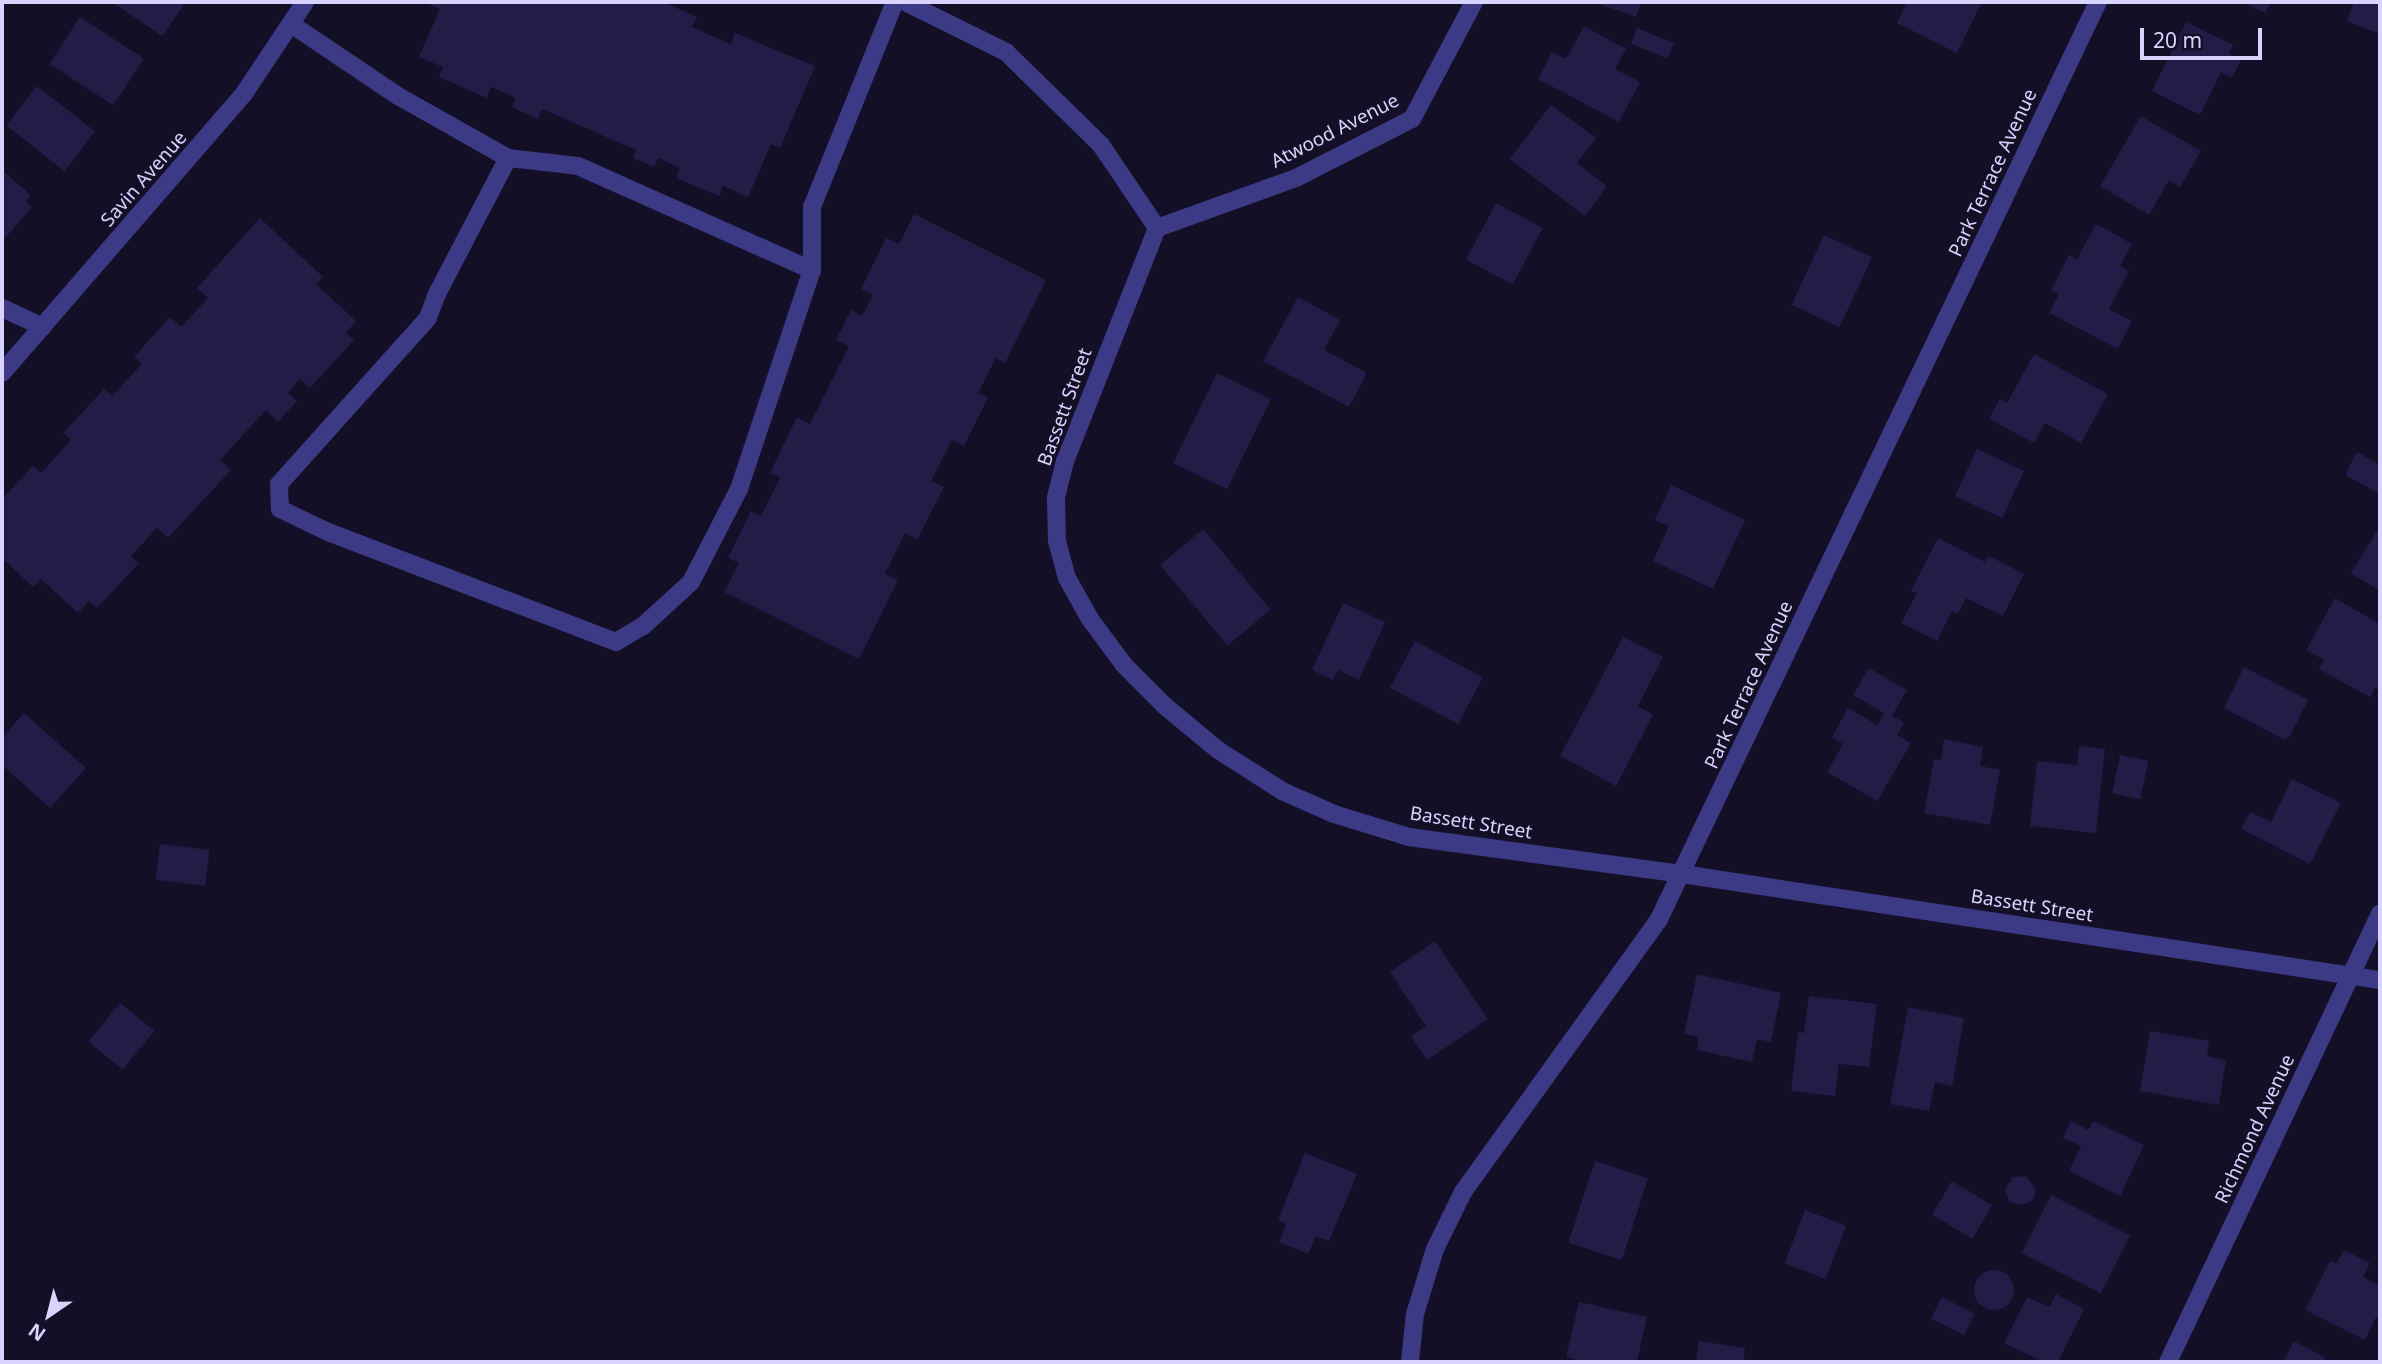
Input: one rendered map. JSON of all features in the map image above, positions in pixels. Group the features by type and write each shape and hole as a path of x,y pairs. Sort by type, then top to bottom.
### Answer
{"street":[{"name":"Savin Avenue","path":"2,373 236,102 305,2"},
{"path":"508,158 437,294 428,318 279,484 281,509 292,517 615,642 643,626 691,582 739,489 812,270 812,207 895,2"},
{"path":"905,2 1006,52 1101,145 1157,228"},
{"name":"Atwood Avenue","path":"1157,228 1296,178 1412,119 1474,2"},
{"name":"Park Terrace Avenue","path":"1410,1362 1415,1314 1431,1262 1462,1192 1659,919 2098,2"},
{"path":"291,24 398,96 508,158 578,166 812,270"},
{"name":"Bassett Street","path":"1157,228 1065,461 1056,498 1057,541 1067,578 1090,619 1124,665 1165,706 1218,750 1282,791 1334,814 1409,837 1682,874 2380,980"},
{"path":"2,308 43,327"},
{"name":"Richmond Avenue","path":"2168,1362 2380,914"}],"building":[{"path":"112,2 186,2 162,36"},
{"path":"423,2 663,2 697,17 692,27 731,44 735,33 815,66 780,148 771,144 748,197 723,186 719,196 676,178 680,168 658,158 654,167 633,158 636,150 542,109 538,119 512,107 516,98 491,87 487,98 439,77 443,67 419,57 440,9"},
{"path":"1594,2 1641,2 1636,17"},
{"path":"1907,2 1982,2 1957,53 1897,23"},
{"path":"2242,2 2271,2 2265,13"},
{"path":"2354,2 2380,2 2380,34 2347,21"},
{"path":"80,17 144,58 113,105 50,64"},
{"path":"2186,22 2233,45 2229,54 2241,60 2232,78 2221,72 2200,115 2152,91"},
{"path":"1584,26 1626,49 1615,69 1640,82 1619,122 1538,79 1552,52 1566,59"},
{"path":"1637,28 1674,43 1668,59 1631,44"},
{"path":"37,86 95,132 65,171 6,125"},
{"path":"1551,105 1596,138 1577,163 1607,186 1585,216 1510,159"},
{"path":"2141,116 2201,151 2180,187 2169,180 2149,215 2100,186"},
{"path":"2,170 31,195 26,202 32,207 5,238 2,235"},
{"path":"1496,203 1543,228 1513,284 1466,260"},
{"path":"914,214 1046,280 1005,363 996,358 978,393 988,398 964,446 952,440 931,481 944,487 917,540 905,533 885,574 898,580 859,659 724,592 739,563 728,558 751,511 761,516 780,478 770,473 797,417 810,424 849,346 836,340 851,310 862,316 873,295 861,289 886,238 899,244"},
{"path":"260,218 323,277 316,284 356,321 346,333 354,340 310,388 300,379 288,393 297,401 278,422 266,410 220,460 231,470 168,538 157,528 131,556 139,563 97,608 89,601 78,613 41,579 33,587 2,558 2,499 33,466 41,473 71,440 63,433 104,389 112,396 142,364 134,357 170,317 181,327 208,298 197,288"},
{"path":"2096,224 2132,244 2120,266 2129,271 2109,309 2132,321 2118,349 2049,313 2059,294 2051,290 2069,255 2077,259"},
{"path":"1824,235 1872,257 1839,327 1791,305"},
{"path":"1298,297 1340,320 1324,350 1367,373 1349,407 1263,361"},
{"path":"2034,354 2108,394 2081,443 2045,423 2034,443 1989,419 2000,399 2007,403"},
{"path":"1217,373 1271,399 1227,489 1173,463"},
{"path":"1977,449 2024,471 2002,518 1955,496"},
{"path":"2357,452 2380,465 2380,494 2345,475"},
{"path":"1671,485 1745,520 1713,589 1653,561 1669,526 1655,520"},
{"path":"2380,526 2380,591 2351,573"},
{"path":"1203,529 1270,609 1228,645 1160,565"},
{"path":"1938,538 1985,562 1989,556 2024,574 2003,616 1966,598 1958,614 1952,611 1937,641 1901,623 1917,593 1911,591"},
{"path":"2335,598 2380,624 2380,691 2375,688 2370,697 2319,669 2324,660 2306,650"},
{"path":"1343,603 1385,622 1359,680 1338,670 1333,680 1312,670"},
{"path":"1623,637 1663,657 1638,706 1653,715 1616,786 1560,756"},
{"path":"1415,641 1483,677 1458,724 1390,688"},
{"path":"2244,667 2308,700 2290,736 2285,740 2224,708"},
{"path":"1869,668 1907,690 1892,716 1904,722 1897,735 1911,743 1877,801 1827,772 1843,744 1832,737 1848,708 1877,725 1884,713 1853,695"},
{"path":"24,713 86,768 50,808 2,765 2,738"},
{"path":"1944,739 1983,747 1980,766 2000,770 1990,825 1924,813 1934,759 1941,760"},
{"path":"2079,746 2105,749 2096,833 2030,826 2037,761 2077,765"},
{"path":"2120,755 2148,761 2140,799 2112,793"},
{"path":"2292,779 2341,803 2310,864 2241,829 2250,812 2271,822"},
{"path":"160,844 210,850 205,886 156,880"},
{"path":"1435,941 1488,1019 1427,1060 1411,1036 1426,1026 1390,972"},
{"path":"1697,974 1781,993 1771,1042 1757,1039 1752,1062 1697,1050 1699,1037 1684,1034"},
{"path":"1809,996 1877,1004 1869,1067 1839,1064 1835,1096 1791,1091 1798,1032 1804,1033"},
{"path":"120,1003 154,1031 123,1070 89,1042"},
{"path":"1908,1007 1964,1018 1952,1086 1935,1082 1929,1111 1890,1104"},
{"path":"2150,1031 2209,1041 2207,1056 2226,1060 2219,1105 2140,1091"},
{"path":"2071,1121 2088,1130 2093,1121 2144,1145 2120,1196 2069,1171 2081,1146 2063,1138"},
{"path":"1305,1153 1357,1174 1329,1241 1316,1236 1308,1254 1279,1242 1286,1224 1278,1220"},
{"path":"1595,1161 1648,1178 1622,1260 1568,1243"},
{"path":"2026,1176 2036,1189 2033,1200 2022,1205 2010,1202 2005,1190 2012,1177"},
{"path":"1952,1181 1992,1205 1972,1239 1932,1214"},
{"path":"2051,1195 2130,1235 2101,1293 2021,1253"},
{"path":"1805,1210 1846,1226 1826,1279 1785,1263"},
{"path":"2344,1250 2370,1263 2363,1277 2380,1286 2380,1319 2376,1317 2365,1340 2305,1310 2330,1261 2337,1263"},
{"path":"1994,1270 2002,1271 2008,1276 2013,1282 2013,1298 2008,1304 2002,1309 1994,1310 1986,1309 1980,1304 1975,1298 1974,1290 1975,1282 1980,1276 1986,1271"},
{"path":"2056,1294 2084,1309 2058,1362 2043,1362 2004,1343 2027,1297 2050,1307"},
{"path":"1942,1297 1975,1314 1964,1335 1931,1318"},
{"path":"1579,1302 1647,1317 1637,1362 1589,1362 1566,1357"},
{"path":"1699,1341 1745,1348 1743,1362 1696,1362"},
{"path":"2294,1341 2326,1358 2323,1362 2283,1362"}]}
